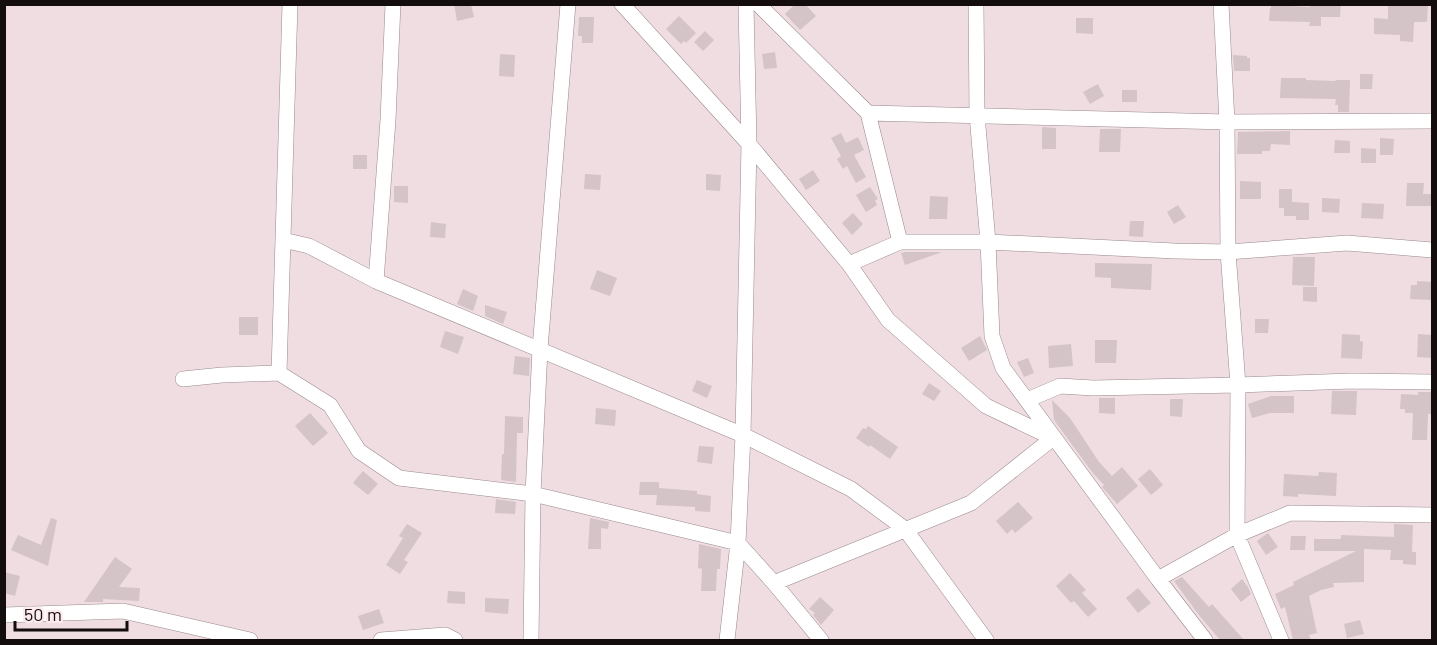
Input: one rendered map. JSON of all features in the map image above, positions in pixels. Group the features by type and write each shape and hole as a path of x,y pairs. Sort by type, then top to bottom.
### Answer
{"street":[{"path":"279,374 291,4"},
{"path":"376,281 388,120 393,4"},
{"path":"531,640 533,494 540,349 568,4"},
{"path":"622,4 749,144 849,264 888,320 986,406 1053,438"},
{"path":"727,640 738,543 742,435 749,144 746,4"},
{"path":"758,4 868,113 900,242"},
{"path":"976,4 977,115 988,242 992,336 1003,368 1205,640"},
{"path":"1221,4 1227,122 1228,252 1238,385 1237,535 1281,640"},
{"path":"868,113 1227,122 1432,121"},
{"path":"283,240 309,246 376,281 742,435 851,489 905,529 986,640"},
{"path":"849,264 900,242 988,242 1228,252 1347,243 1432,250"},
{"path":"183,379 222,375 279,374 330,405 359,451 399,478 533,494 738,543 821,640"},
{"path":"1027,400 1059,386 1093,388 1352,381 1432,382"},
{"path":"774,583 971,503 1053,438"},
{"path":"1158,579 1237,535 1290,513 1432,515"},
{"path":"4,615 123,611 250,640"},
{"path":"381,640 445,635 454,640"}],"building":[{"path":"454,4 471,4 474,17 457,21"},
{"path":"795,4 805,4 816,16 800,30 785,14"},
{"path":"1310,4 1341,4 1340,17 1321,17 1321,26 1309,26 1310,22 1269,21 1271,5 1310,7"},
{"path":"1388,4 1428,4 1427,22 1414,22 1413,42 1400,41 1400,35 1374,34 1374,18 1388,19"},
{"path":"679,16 696,33 686,43 684,41 681,44 666,29"},
{"path":"579,17 594,17 593,43 582,43 582,36 578,36"},
{"path":"1076,18 1093,18 1093,34 1076,33"},
{"path":"705,31 714,40 703,51 694,42"},
{"path":"775,52 777,68 764,69 762,54"},
{"path":"500,54 515,55 514,77 499,76"},
{"path":"1233,55 1250,58 1250,71 1234,71"},
{"path":"1360,74 1373,74 1372,89 1360,89"},
{"path":"1281,78 1350,80 1349,112 1338,112 1338,105 1335,105 1336,99 1280,98"},
{"path":"1098,84 1104,96 1090,104 1083,92"},
{"path":"1122,90 1137,90 1137,102 1122,102"},
{"path":"1042,127 1056,128 1056,149 1042,149"},
{"path":"1100,129 1121,129 1120,152 1099,152"},
{"path":"1290,131 1290,145 1271,144 1270,151 1262,151 1262,154 1237,154 1238,132"},
{"path":"841,133 846,143 858,137 864,150 854,155 866,177 856,183 847,166 843,169 837,159 841,156 831,138"},
{"path":"1380,138 1394,139 1393,155 1380,155"},
{"path":"1335,140 1350,141 1350,153 1334,153"},
{"path":"1361,148 1376,149 1376,163 1361,163"},
{"path":"353,155 367,155 367,169 353,169"},
{"path":"813,170 820,181 806,190 799,179"},
{"path":"585,174 601,175 600,190 584,189"},
{"path":"706,174 721,175 720,191 706,190"},
{"path":"1240,181 1261,182 1261,199 1240,199"},
{"path":"1407,183 1424,183 1423,194 1432,194 1432,206 1406,206"},
{"path":"394,186 408,186 408,203 394,202"},
{"path":"870,187 878,199 875,200 877,205 866,212 856,195"},
{"path":"1279,189 1292,189 1292,202 1309,203 1309,220 1296,220 1296,216 1284,216 1284,208 1279,208"},
{"path":"930,196 948,197 947,219 929,219"},
{"path":"1322,198 1340,199 1339,213 1322,212"},
{"path":"1362,203 1384,204 1383,219 1361,218"},
{"path":"1178,205 1186,217 1174,224 1167,212"},
{"path":"853,213 863,224 852,235 842,223"},
{"path":"1130,221 1144,221 1143,237 1129,236"},
{"path":"431,222 446,224 445,238 430,237"},
{"path":"942,252 905,265 901,253"},
{"path":"1293,257 1315,257 1314,286 1292,285"},
{"path":"1095,263 1152,264 1151,290 1111,288 1111,278 1095,277"},
{"path":"597,270 617,278 610,296 590,289"},
{"path":"1417,281 1432,282 1432,300 1410,299 1411,285 1417,285"},
{"path":"1303,287 1317,287 1317,302 1303,301"},
{"path":"463,289 478,296 473,311 457,304"},
{"path":"485,305 507,312 503,324 485,316"},
{"path":"239,317 258,317 258,335 239,335"},
{"path":"1255,319 1269,319 1268,333 1255,333"},
{"path":"445,331 464,337 458,354 440,347"},
{"path":"1342,334 1360,335 1360,341 1363,342 1362,359 1341,358"},
{"path":"1418,334 1432,335 1432,358 1417,357"},
{"path":"980,336 987,350 969,361 961,348"},
{"path":"1095,340 1117,340 1116,363 1095,363"},
{"path":"1071,344 1073,366 1049,368 1048,346"},
{"path":"515,356 530,358 529,376 513,374"},
{"path":"1028,358 1034,373 1024,377 1017,362"},
{"path":"697,380 712,386 707,398 692,391"},
{"path":"929,383 941,391 934,401 922,394"},
{"path":"1332,391 1357,391 1356,415 1331,414"},
{"path":"1418,392 1432,392 1432,414 1428,414 1427,440 1412,440 1413,413 1405,413 1405,409 1400,409 1401,394 1418,395"},
{"path":"1271,396 1294,396 1294,413 1270,413 1252,418 1248,404"},
{"path":"1099,398 1115,398 1115,414 1099,413"},
{"path":"1170,399 1183,399 1182,417 1170,416"},
{"path":"1052,400 1070,418 1099,462 1112,476 1122,467 1138,486 1117,504 1102,487 1104,485 1054,420"},
{"path":"596,408 616,410 615,426 595,424"},
{"path":"310,413 328,433 313,446 295,426"},
{"path":"505,416 523,417 523,433 517,433 516,482 501,480"},
{"path":"868,426 898,447 890,459 856,438 863,428 866,429"},
{"path":"699,446 714,447 712,464 697,462"},
{"path":"1150,469 1163,485 1151,495 1138,479"},
{"path":"363,471 378,484 368,495 353,483"},
{"path":"1319,472 1337,473 1336,496 1298,494 1298,497 1283,496 1284,474 1318,476"},
{"path":"640,482 659,482 659,488 697,491 697,494 711,496 710,512 695,511 695,507 656,505 657,495 639,495"},
{"path":"496,499 516,502 515,514 495,513"},
{"path":"1018,502 1033,518 1015,533 1012,529 1007,534 996,521"},
{"path":"51,518 57,520 48,566 11,550 18,535 41,545"},
{"path":"590,518 609,522 608,529 601,528 601,549 588,549"},
{"path":"407,524 422,533 404,560 408,562 400,574 386,565 403,538 399,536"},
{"path":"1394,524 1413,525 1412,552 1416,552 1416,565 1403,564 1403,560 1390,560 1391,550 1364,549 1364,582 1333,583 1334,587 1309,596 1317,633 1309,635 1311,640 1293,640 1285,607 1281,609 1275,594 1294,585 1293,582 1356,551 1314,551 1314,539 1341,539 1341,535 1394,537"},
{"path":"1268,533 1278,547 1266,555 1257,541"},
{"path":"1291,536 1306,536 1305,550 1290,550"},
{"path":"699,544 721,549 716,591 701,591 702,569 698,568"},
{"path":"115,557 132,569 119,587 140,588 139,601 103,599 103,602 84,602"},
{"path":"4,572 20,576 15,596 4,593"},
{"path":"1070,573 1086,590 1082,593 1097,609 1088,617 1056,586"},
{"path":"1182,577 1209,607 1212,604 1244,640 1220,640 1174,581"},
{"path":"1242,579 1251,594 1241,602 1231,589"},
{"path":"1138,588 1151,603 1138,613 1126,598"},
{"path":"448,591 465,592 465,604 447,603"},
{"path":"820,597 834,610 821,625 813,615 815,613 809,609"},
{"path":"485,598 509,599 508,614 485,612"},
{"path":"379,609 384,623 363,630 358,616"},
{"path":"1360,620 1364,634 1347,638 1344,624"}]}
